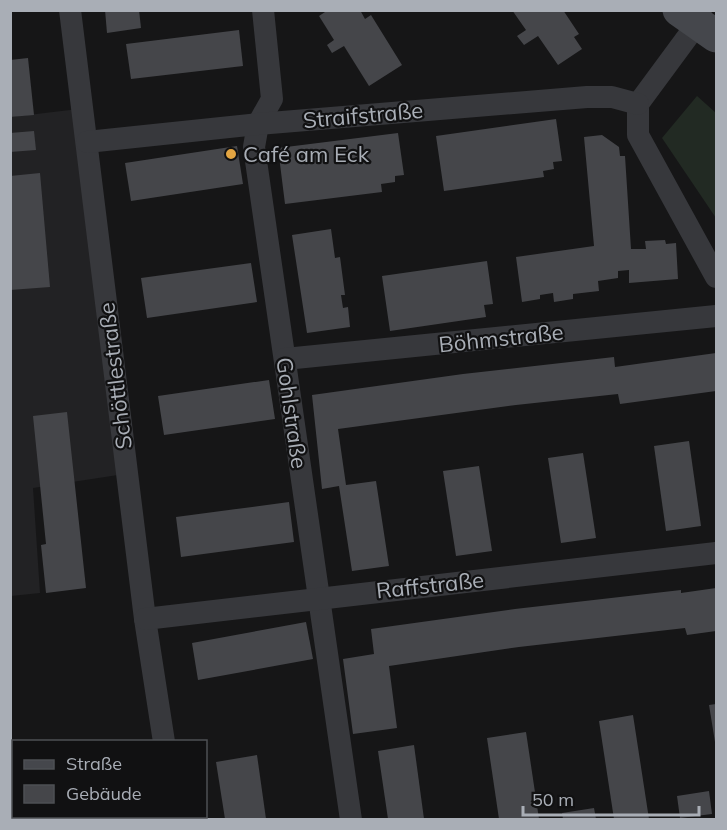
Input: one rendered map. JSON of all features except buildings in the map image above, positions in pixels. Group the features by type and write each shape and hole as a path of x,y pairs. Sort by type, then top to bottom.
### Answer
{"street":[{"name":"Schöttlestraße","path":"70,10 145,619 164,740"},
{"name":"Gohlstraße","path":"263,10 272,99 258,124 254,147 317,598 351,819"},
{"path":"698,20 638,104 638,135 717,277"},
{"name":"Straifstraße","path":"87,142 258,124 587,97 612,96 638,104"},
{"name":"Böhmstraße","path":"285,359 717,316"},
{"name":"Raffstraße","path":"145,619 717,554"}],"shaded area":[{"path":"697,96 716,113 716,218 662,138"},
{"path":"87,108 131,473 33,488 40,593 11,596 11,117"}],"place":[{"name":"Café am Eck","path":"231,154"}]}
